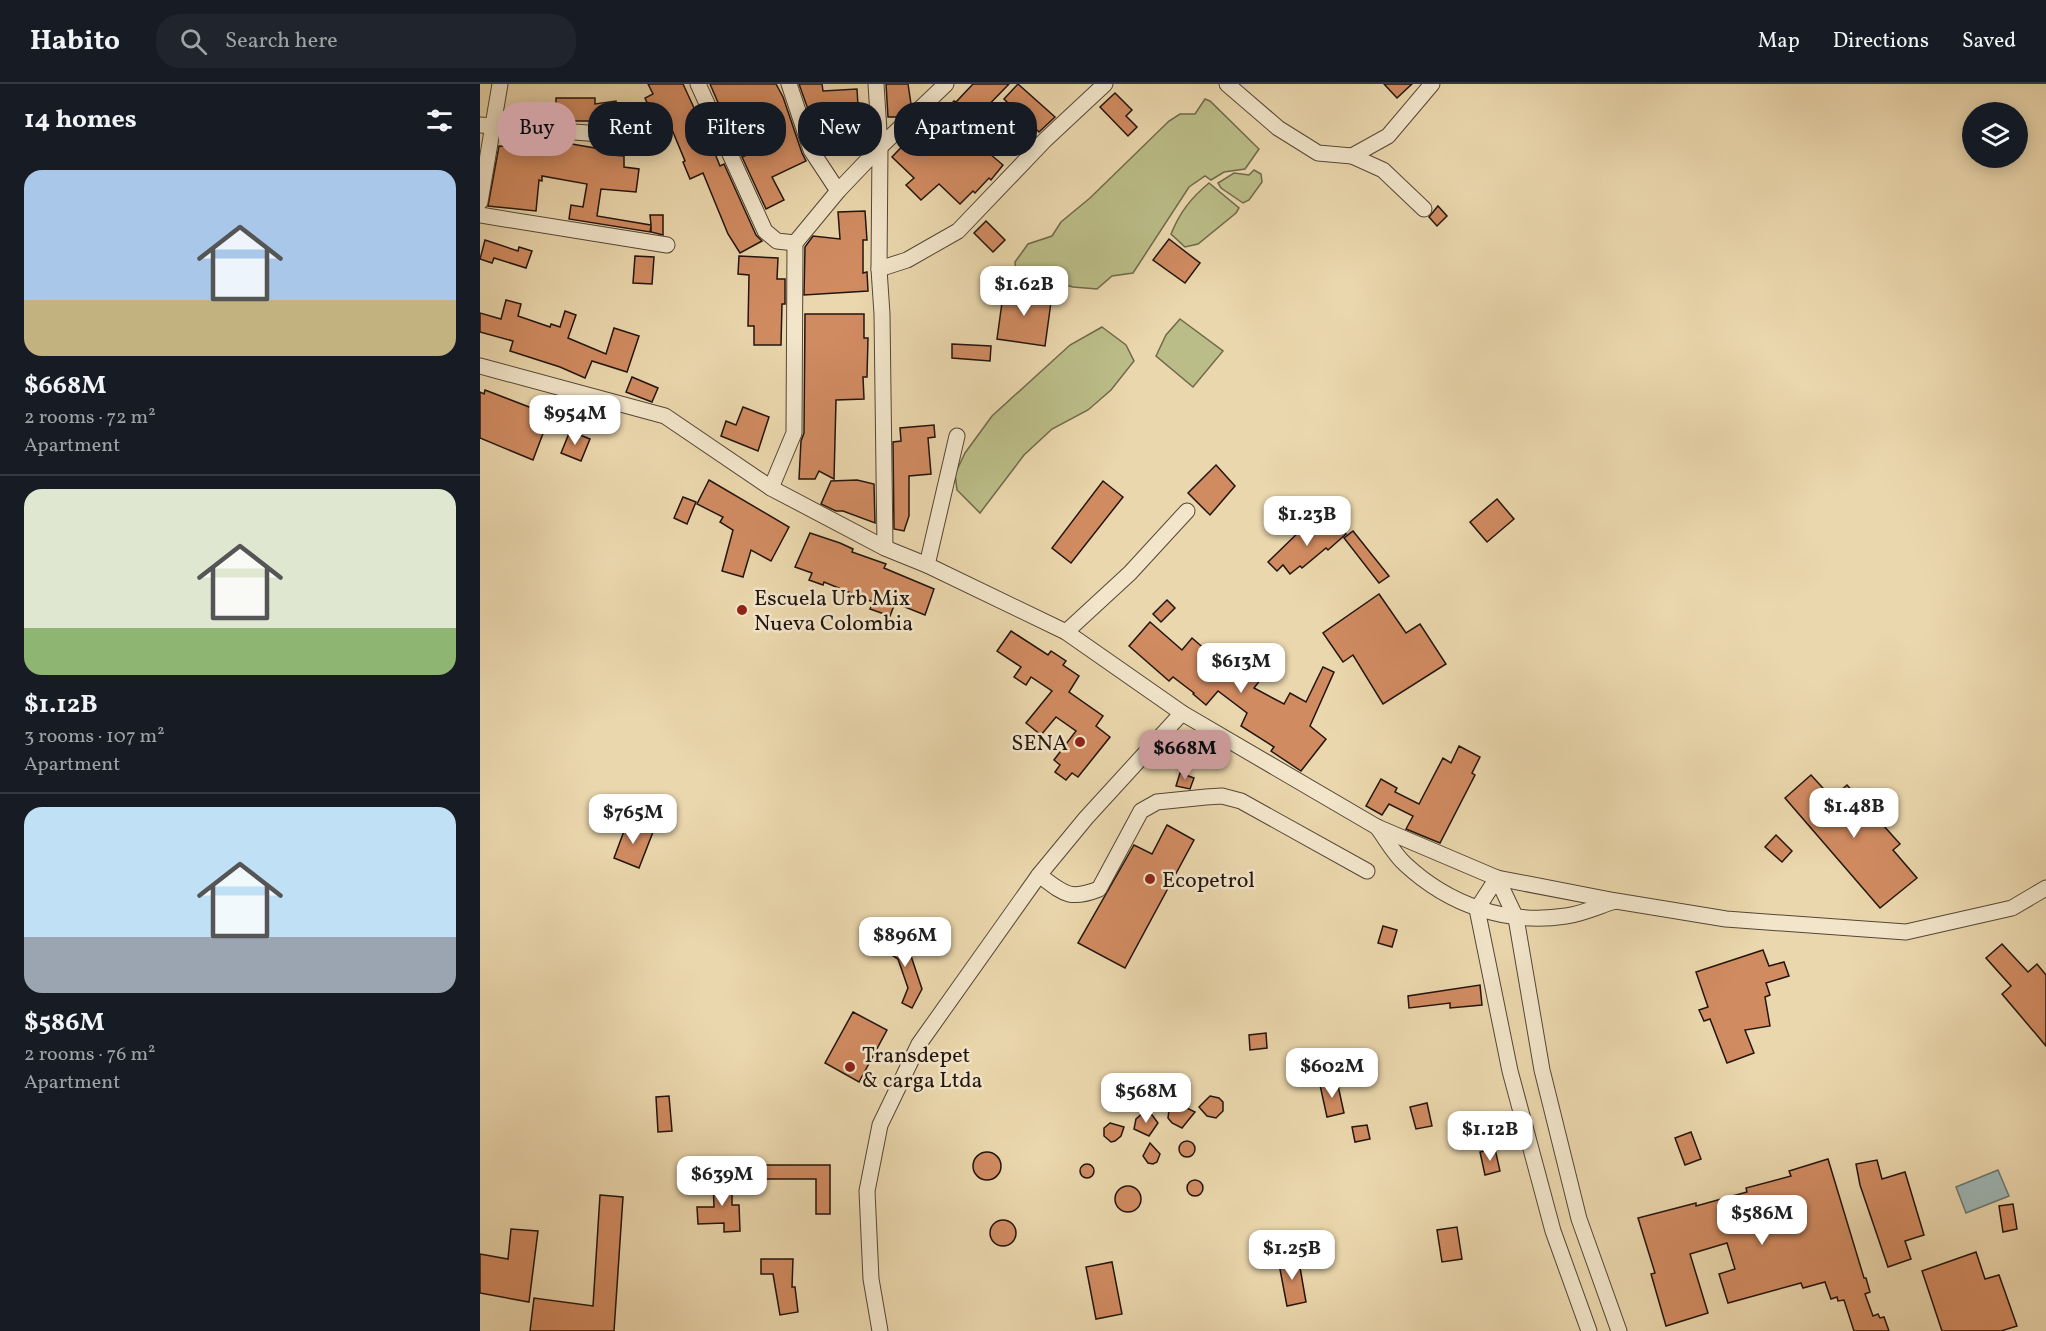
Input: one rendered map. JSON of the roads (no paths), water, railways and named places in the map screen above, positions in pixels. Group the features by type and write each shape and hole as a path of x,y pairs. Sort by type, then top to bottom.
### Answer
{"street":[{"path":"480,202 487,126 500,84"},
{"path":"698,84 765,231 777,241 795,243"},
{"path":"789,84 811,150 838,191"},
{"path":"876,84 877,102"},
{"path":"882,145 946,84"},
{"path":"879,269 907,260 958,231 1045,140 1105,84"},
{"path":"1227,84 1278,128 1318,153 1352,156 1383,171 1424,208"},
{"path":"1352,156 1388,136 1432,84"},
{"path":"487,126 588,133"},
{"path":"771,488 794,433 795,243 838,191 871,156"},
{"path":"880,156 879,269 882,314 885,548"},
{"path":"480,215 667,245"},
{"path":"480,366 665,416 771,488 885,548 927,565 1066,632 1182,713 1377,827 1497,878 1726,919 1906,932 2012,908 2046,888"},
{"path":"927,565 957,436"},
{"path":"1066,632 1130,573 1187,511"},
{"path":"880,1331 871,1279 867,1191 880,1125 919,1044 1038,875 1086,818 1182,713"},
{"path":"1038,875 1072,896 1083,896 1099,889 1141,810 1157,802 1222,796 1241,801 1367,871"},
{"path":"1377,827 1403,862 1437,890 1477,909 1516,918 1567,916 1616,901"},
{"path":"1497,878 1477,909 1510,1071 1553,1231 1589,1331"},
{"path":"1497,878 1516,918 1542,1070 1579,1220 1619,1331"},
{"path":"1553,1231 1579,1220"}],"water":[{"path":"1998,1170 2009,1196 1966,1213 1956,1187"}],"place":[{"name":"Escuela Urb Mix Nueva Colombia","path":"742,610"},
{"name":"SENA","path":"1080,742"},
{"name":"Ecopetrol","path":"1150,879"},
{"name":"Transdepet & carga Ltda","path":"850,1067"}]}
